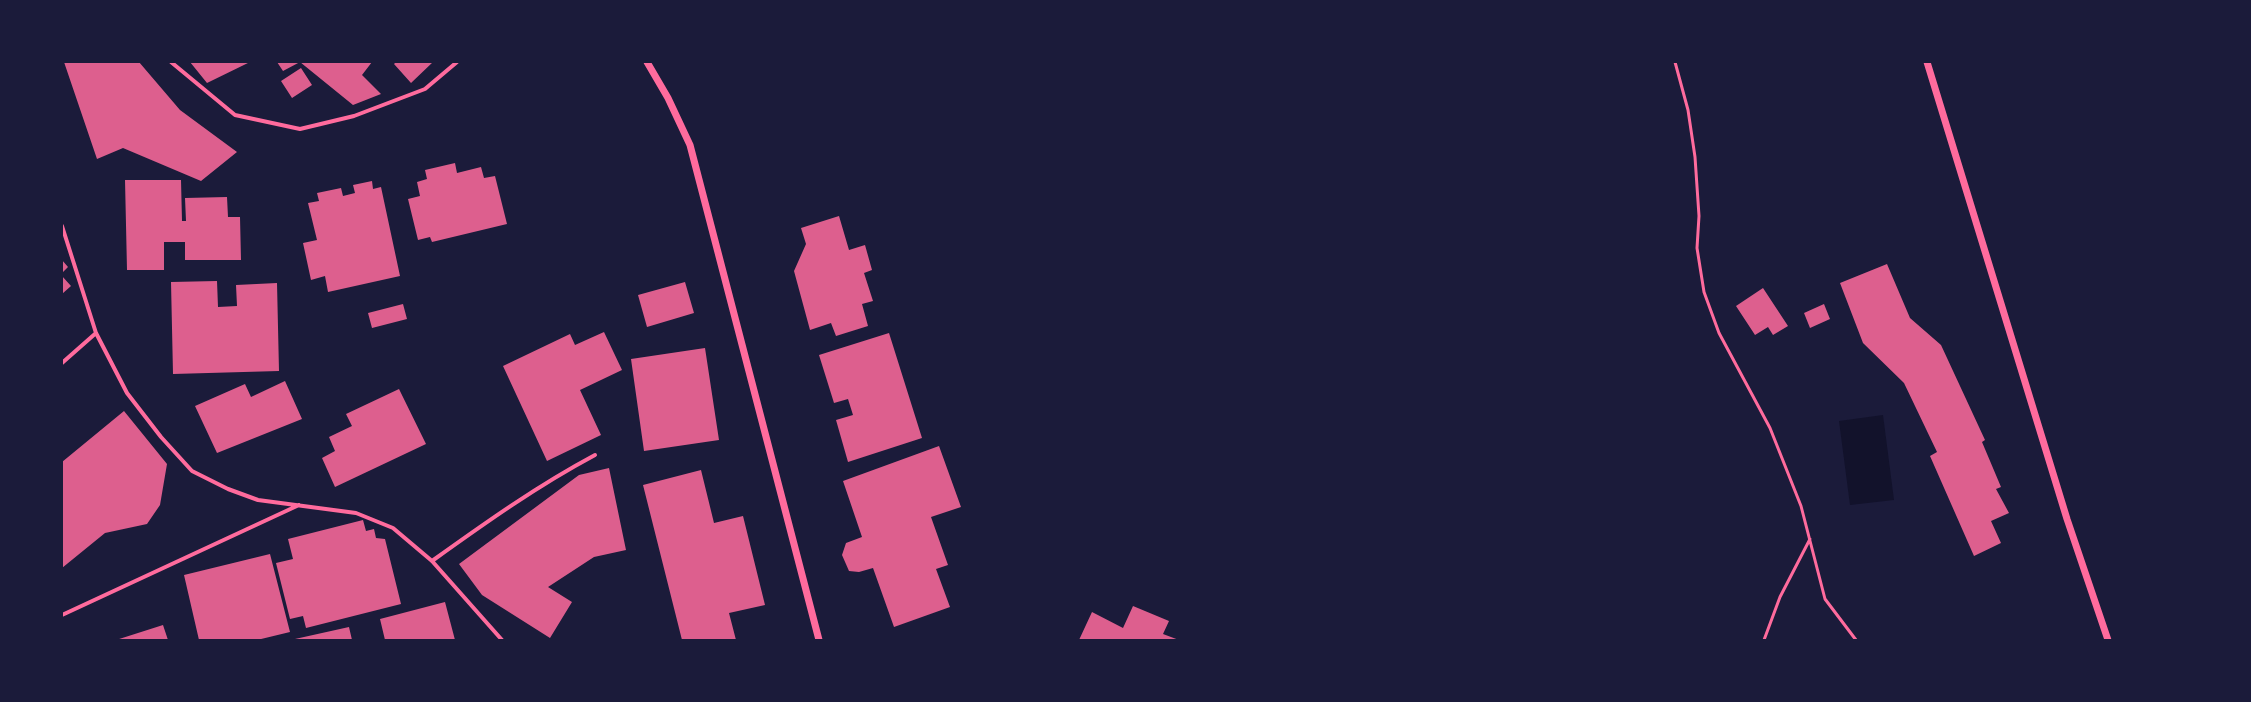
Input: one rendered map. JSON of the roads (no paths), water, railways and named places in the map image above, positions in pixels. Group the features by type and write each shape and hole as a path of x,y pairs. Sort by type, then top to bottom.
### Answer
{"street":[{"path":"171,62 235,115 300,130 354,116 425,89 457,62"},
{"path":"647,62 668,98 690,145 819,640"},
{"path":"1927,62 2067,519 2108,640"},
{"path":"62,226 96,333 127,393 161,437 192,471 228,489 258,500 356,513 393,528 432,561 502,640"},
{"path":"62,363 96,333"},
{"path":"432,561 553,477 595,455"},
{"path":"62,615 299,505"}],"lane":[{"path":"1675,62 1688,110 1695,157 1699,216 1697,248 1704,292 1719,333 1770,428 1801,506 1825,599 1856,640"},
{"path":"1764,640 1780,597 1810,539"}]}
